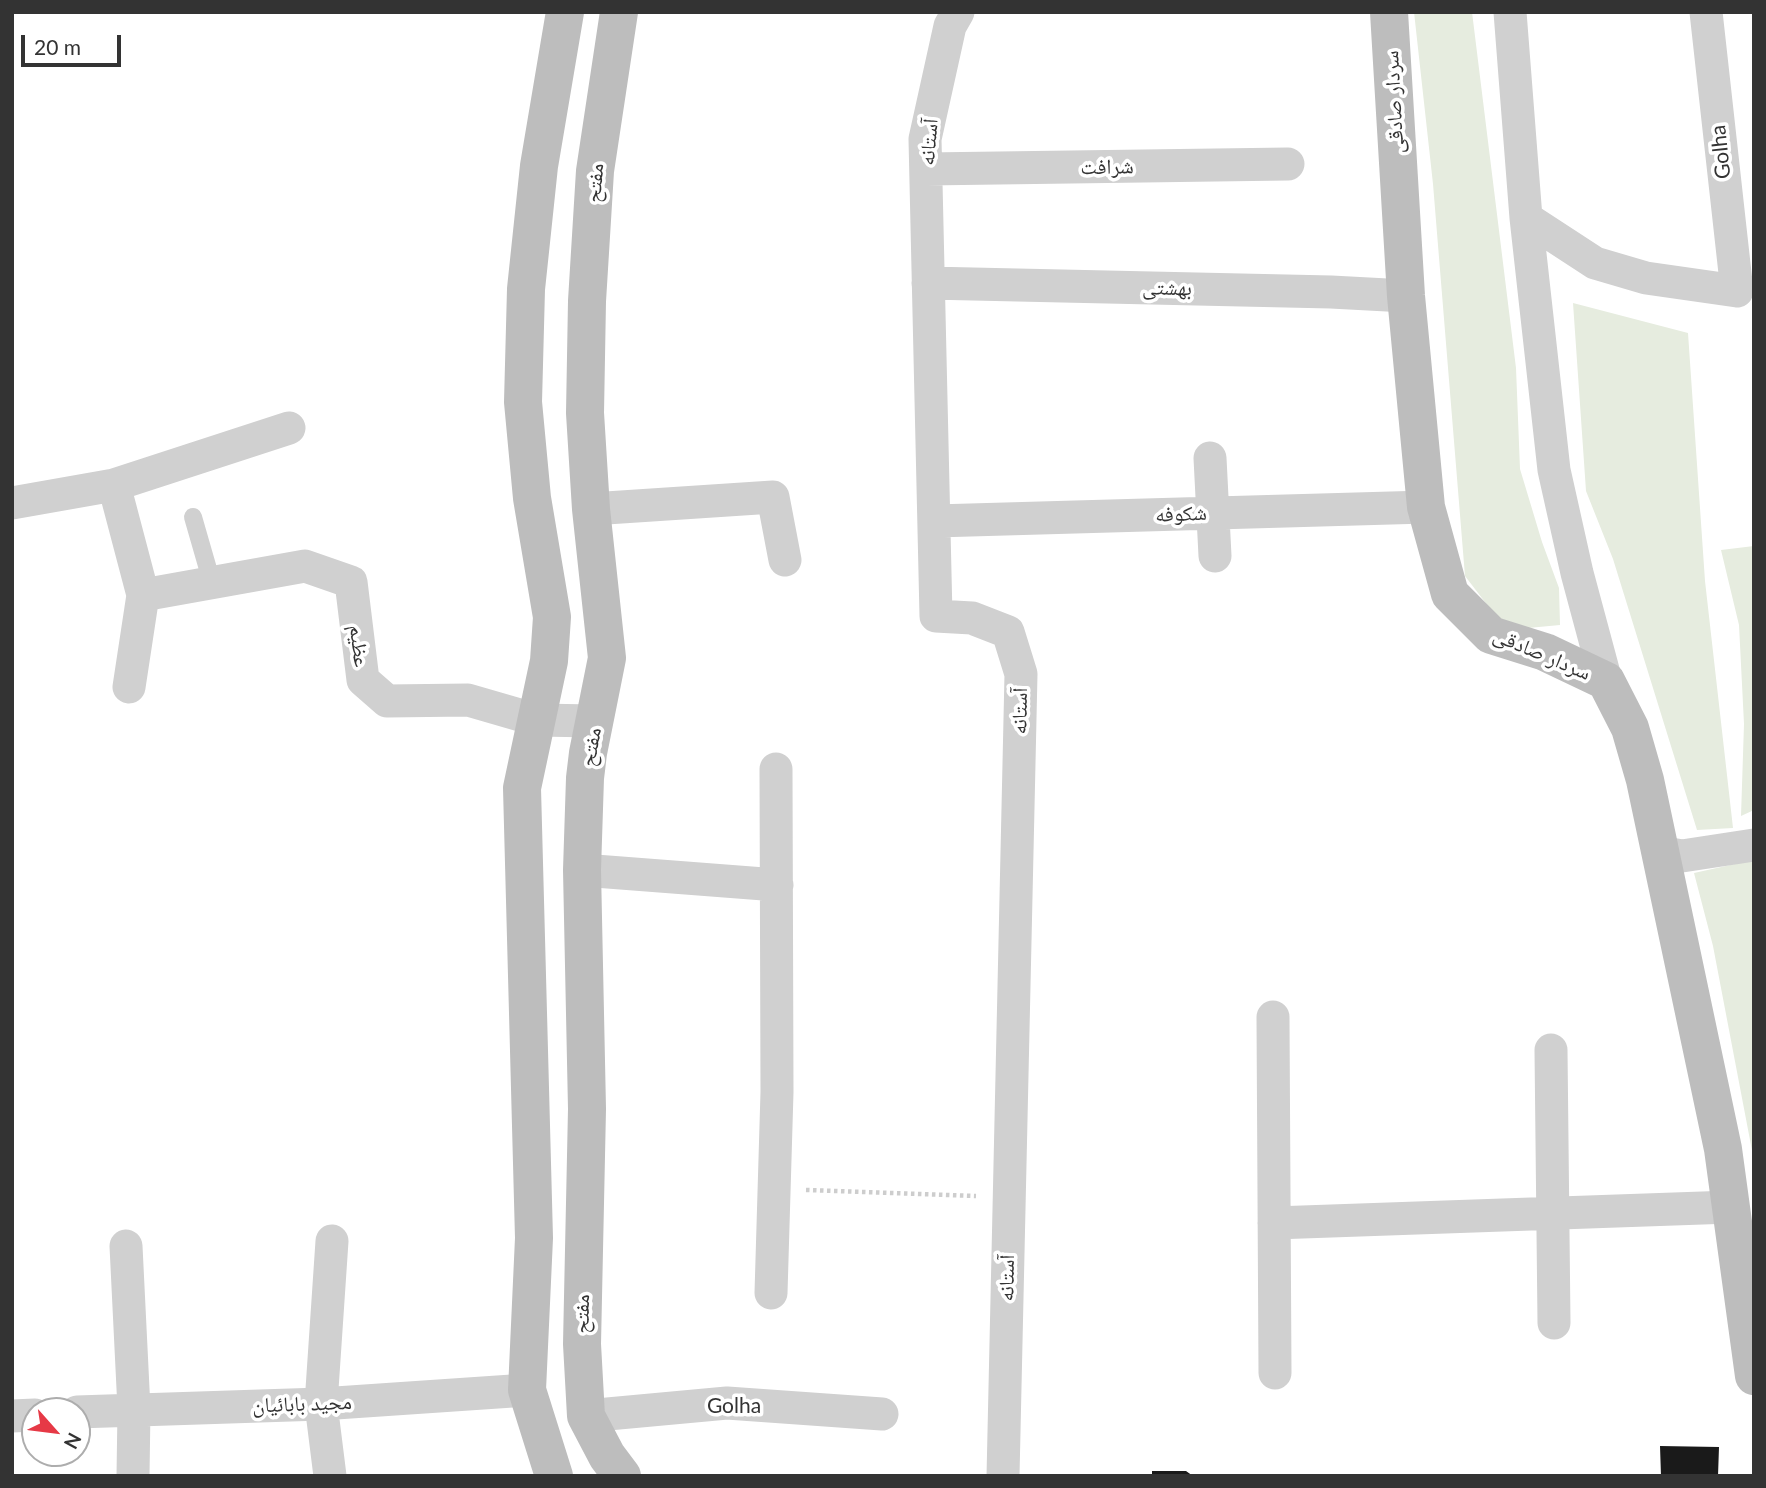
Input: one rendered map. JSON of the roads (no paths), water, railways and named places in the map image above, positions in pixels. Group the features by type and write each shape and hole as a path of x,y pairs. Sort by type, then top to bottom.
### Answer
{"street":[{"path":"554,1476 527,1390 534,1237 522,788 549,661 552,617 532,498 523,402 526,289 539,166 565,12"},
{"name":"مفتح","path":"619,12 595,171 588,288 585,413 591,509 607,658 585,778 582,870 587,1109 582,1344 586,1416 607,1456 622,1476"},
{"name":"آستانه","path":"958,12 950,26 925,139 936,616 972,618 1008,632 1021,674 1003,1476"},
{"name":"سردار صادقی","path":"1389,12 1406,296 1426,507 1450,594 1491,635 1545,652 1606,681 1630,728 1645,780 1723,1149 1754,1376"},
{"path":"1510,12 1526,218 1553,470 1606,681"},
{"name":"Golha","path":"1526,218 1595,263 1646,278 1737,291 1706,12"},
{"name":"شرافت","path":"926,169 1288,164"},
{"name":"بهشتی","path":"928,282 1406,296"},
{"path":"12,503 114,485 289,428"},
{"path":"1210,458 1216,556"},
{"path":"114,485 142,595 129,687"},
{"path":"591,509 773,497 785,560"},
{"name":"شکوفه","path":"935,521 1426,507"},
{"name":"عظیم","path":"142,595 305,566 351,582 363,680 387,701 467,701 537,720 596,721"},
{"path":"771,1293 777,1092 776,769"},
{"path":"1660,852 1682,856 1754,845"},
{"path":"582,870 777,885"},
{"path":"1273,1017 1275,1373"},
{"path":"1551,1050 1555,1323"},
{"path":"1274,1223 1731,1207"},
{"path":"330,1476 321,1404 332,1241"},
{"path":"126,1246 134,1409 133,1476"},
{"name":"مجید بابائیان","path":"91,1411 321,1404 527,1390"},
{"name":"Golha","path":"586,1416 727,1403 882,1415"}],"lane":[{"path":"193,517 212,583"}]}
